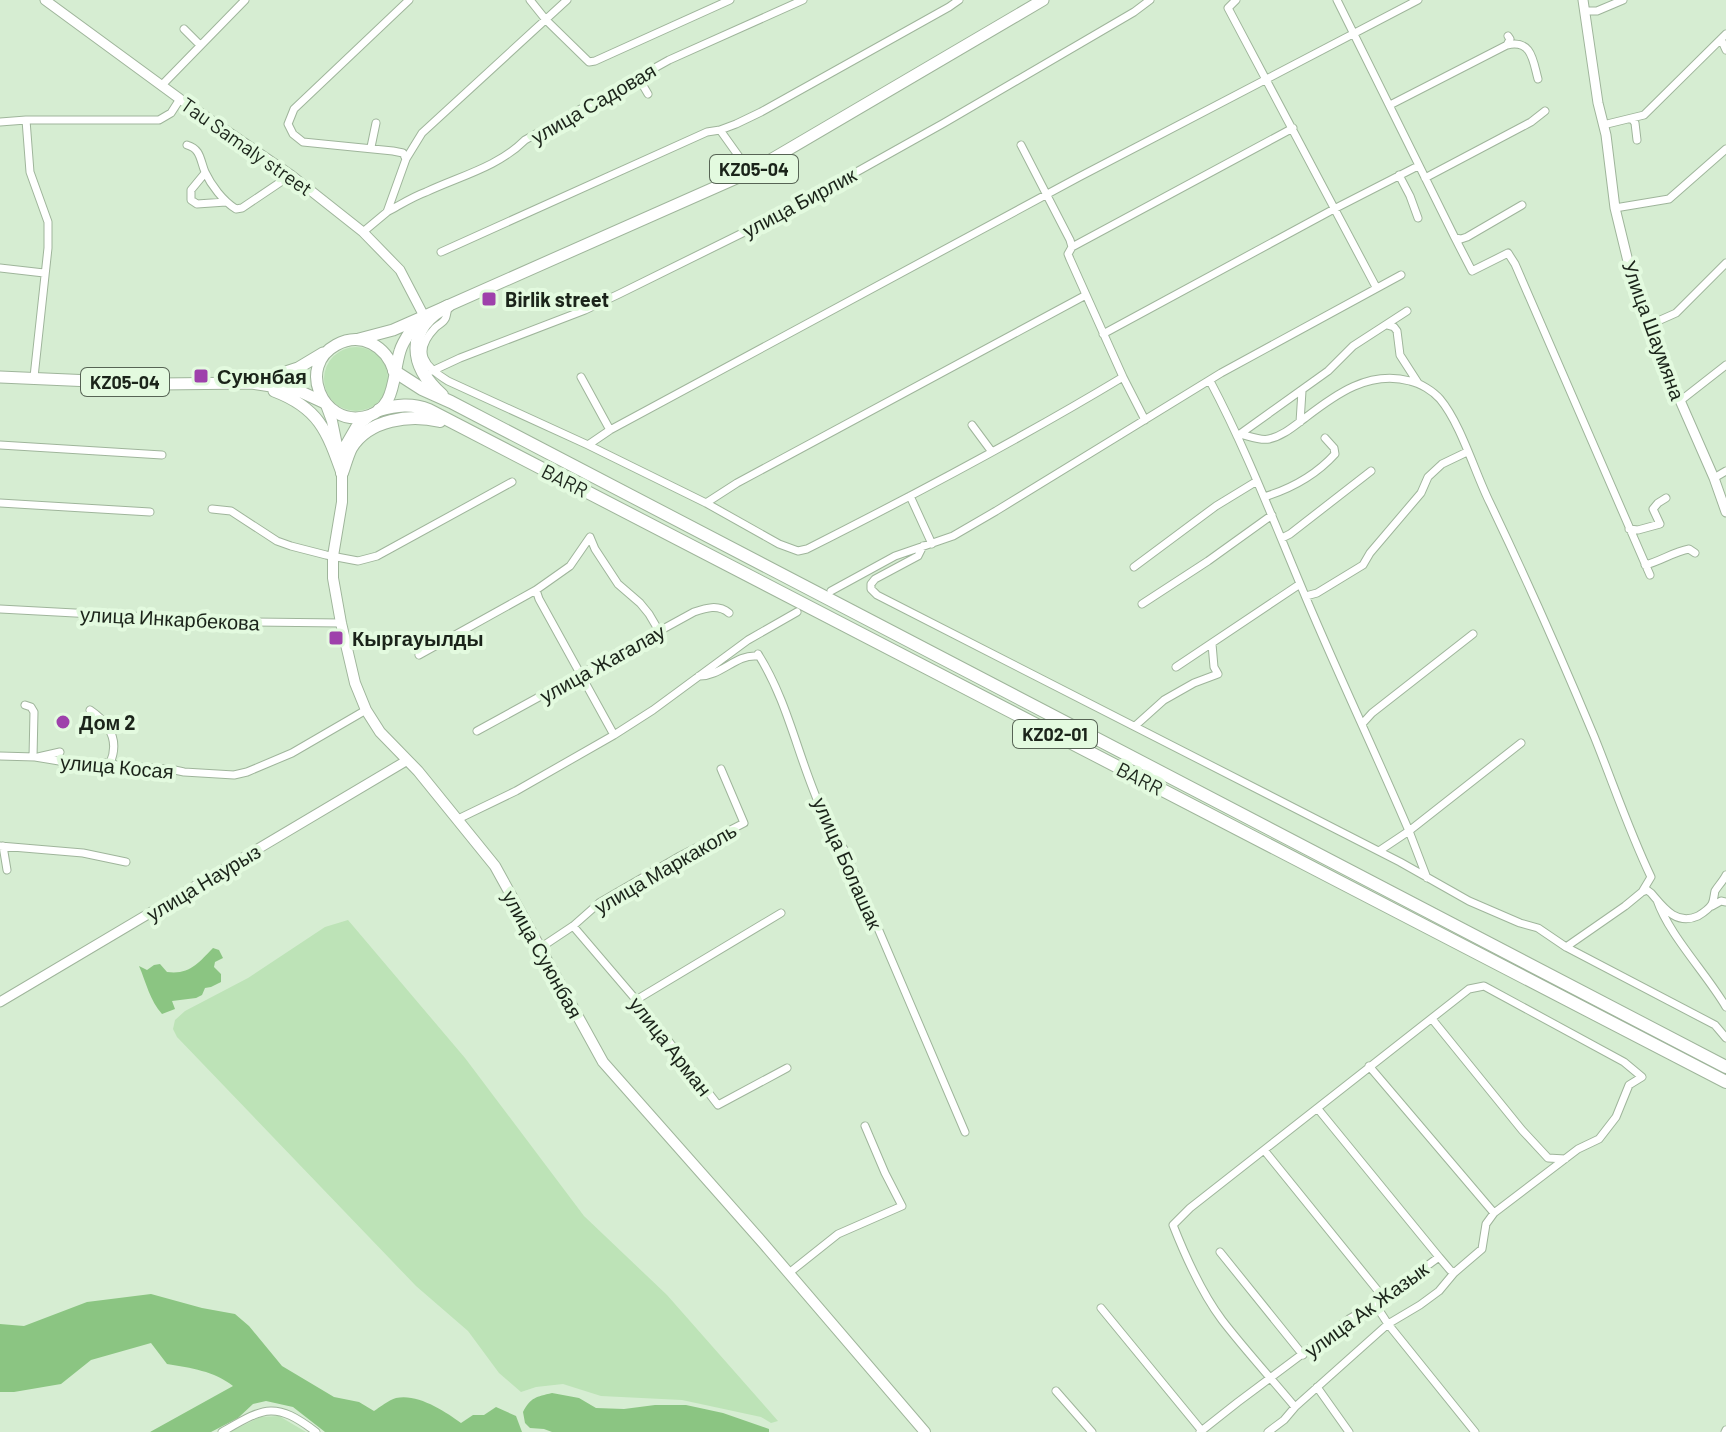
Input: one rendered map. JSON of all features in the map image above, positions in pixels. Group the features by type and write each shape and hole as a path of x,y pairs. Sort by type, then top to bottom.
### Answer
{"highway":[{"path":"448,306 424,325 417,352 419,366 427,380 451,402"},
{"name":"BARR","path":"394,371 422,389 1726,1067"},
{"name":"BARR","path":"376,412 401,405 423,407 1726,1082"},
{"path":"342,473 356,443 383,424 417,417 463,428"}],"main road":[{"name":"KZ05-04","path":"251,383 298,368 348,340 393,330 750,172 1043,0"},
{"path":"376,412 392,393 400,349 417,319"},
{"path":"359,339 378,346 394,371"},
{"path":"330,348 316,373 318,391 332,421 342,473"},
{"name":"KZ05-04","path":"0,377 173,384 251,383 297,390 344,416 363,417 376,412"},
{"path":"251,383 292,399 313,414 329,438 342,473"},
{"name":"улица Суюнбая","path":"376,412 356,427 345,446 342,502 333,556 333,578 341,623 355,683 366,710 380,732 418,771 495,866 603,1062 925,1432"}],"street":[{"name":"Tau Samaly street","path":"45,0 180,99 291,175 363,232 400,270 417,319"},
{"path":"162,85 245,0"},
{"path":"406,159 403,153 371,147 303,142 293,134 288,124 294,109 317,85 409,0"},
{"path":"530,0 589,62 730,0"},
{"path":"387,212 406,159 422,133 567,0"},
{"name":"улица Садовая","path":"363,232 387,212 423,193 498,162 525,140 669,60 803,0"},
{"path":"441,252 707,132 720,130 761,112 959,0"},
{"name":"улица Бирлик","path":"432,371 585,310 785,212 1150,0"},
{"path":"1236,0 1228,8 1376,287"},
{"path":"1337,0 1472,271 1508,253 1515,264 1650,575"},
{"path":"588,445 610,430 1047,194 1418,0"},
{"name":"Улица Шаумяна","path":"1583,0 1615,208 1633,282 1726,512"},
{"path":"1585,11 1597,11 1623,0"},
{"path":"184,29 200,45"},
{"path":"1603,125 1644,115 1723,36"},
{"path":"1723,36 1726,50"},
{"path":"1390,105 1508,40 1520,44 1532,54 1538,79"},
{"path":"638,77 648,94"},
{"path":"0,122 159,120 171,113 180,99"},
{"path":"1425,178 1531,122 1545,111"},
{"path":"1632,119 1637,140"},
{"path":"26,120 30,172 48,222 34,377"},
{"path":"371,147 376,123"},
{"path":"1145,420 1068,254 1072,247 1293,128"},
{"path":"720,130 750,172"},
{"path":"187,145 194,147 205,173 226,202 236,209 291,175"},
{"path":"1021,145 1072,247"},
{"path":"1615,208 1669,199 1726,149"},
{"path":"1103,334 1418,166"},
{"path":"205,173 191,190 191,200 197,204 226,202"},
{"path":"1399,175 1418,218"},
{"path":"1455,238 1467,237 1522,205"},
{"path":"1649,325 1676,313 1726,263"},
{"path":"0,268 44,273"},
{"path":"831,591 895,556 953,536 1210,381 1401,275"},
{"path":"706,503 737,483 1086,295"},
{"path":"448,306 446,319 434,329 422,350 423,358 432,371 706,503 779,544 798,551 910,496 1123,377"},
{"path":"1238,435 1328,371 1353,346 1407,311"},
{"path":"1387,325 1397,331 1400,355 1419,384"},
{"path":"1680,401 1726,365"},
{"path":"581,377 610,430"},
{"path":"1238,435 1266,440 1288,431 1319,407 1369,380 1394,378 1412,381 1439,397 1451,415 1549,629 1651,877 1642,892 1566,947"},
{"path":"1210,381 1238,435 1427,878"},
{"path":"1300,422 1302,391"},
{"path":"972,425 992,452"},
{"path":"1264,497 1303,480 1328,462 1335,454 1325,438"},
{"path":"0,445 162,455"},
{"path":"1306,596 1317,593 1363,565 1421,493 1428,477 1442,464 1467,452"},
{"path":"1282,538 1371,471"},
{"path":"1714,478 1726,471"},
{"path":"1134,567 1216,506 1257,481"},
{"path":"212,509 231,511 277,541 291,546 358,561 377,556 512,482"},
{"path":"910,496 932,544"},
{"path":"1629,529 1660,524 1653,509 1666,498"},
{"path":"0,503 150,512"},
{"path":"1142,604 1272,515"},
{"path":"419,655 536,590 570,566 590,537 618,584 640,603 659,631"},
{"path":"923,546 918,556 875,579 871,589 877,595 1379,851 1469,901 1538,928 1566,947 1715,1025 1726,1038"},
{"path":"1645,565 1679,551 1689,549 1695,553"},
{"path":"1176,667 1300,584"},
{"path":"536,590 614,735"},
{"name":"улица Жагалау","path":"477,731 694,612 709,607 729,613"},
{"name":"улица Инкарбекова","path":"0,609 243,622 341,623"},
{"path":"458,819 516,791 614,735 748,640 797,612"},
{"path":"1362,724 1473,634"},
{"path":"1135,726 1164,700 1218,674 1214,667 1212,644"},
{"name":"улица Болашак","path":"699,676 706,677 749,655 758,654 777,693 823,813 845,851 965,1132"},
{"path":"25,705 34,712 34,758 60,752"},
{"path":"90,710 106,723 113,736 114,754 110,763"},
{"name":"улица Косая","path":"0,756 234,775 292,753 366,710"},
{"path":"1379,851 1521,743"},
{"name":"улица Наурыз","path":"0,1002 406,761"},
{"name":"улица Маркаколь","path":"540,948 573,926 599,903 744,823 721,769"},
{"path":"7,870 2,846 72,852 126,862"},
{"path":"1710,907 1714,893 1726,875"},
{"path":"1642,892 1647,890 1668,913 1683,918 1695,917 1721,901 1726,902"},
{"path":"1657,900 1679,939 1726,1007"},
{"path":"636,1000 781,913"},
{"name":"улица Арман","path":"573,926 718,1105 787,1068"},
{"path":"1295,1407 1221,1318 1188,1263 1173,1225 1190,1208 1369,1066 1469,989 1484,986 1624,1062 1642,1077 1629,1085 1616,1117 1599,1139 1578,1149 1494,1213 1369,1066"},
{"path":"1432,1019 1548,1158 1565,1159"},
{"path":"1318,1109 1439,1257"},
{"path":"789,1273 838,1234 902,1206 865,1126"},
{"path":"1264,1150 1383,1297"},
{"name":"улица Ак Жазык","path":"1268,1432 1388,1324 1439,1291 1482,1249 1486,1224 1494,1213"},
{"path":"1220,1252 1303,1355"},
{"name":"улица Ак Жазык","path":"1201,1431 1349,1319 1439,1257 1454,1273"},
{"path":"1375,1304 1475,1432"},
{"path":"1101,1308 1201,1431"},
{"path":"1317,1387 1349,1432"},
{"path":"1056,1391 1092,1432"},
{"path":"222,1432 261,1411 280,1410 316,1432"}],"green space":[{"path":"356,347 368,349 379,356 386,367 386,391 379,402 368,409 356,411 344,409 333,402 326,391 324,379 326,367 333,356 344,349"},
{"path":"348,920 465,1058 584,1216 667,1295 778,1421 771,1423 761,1417 682,1400 601,1396 563,1384 521,1392 499,1373 468,1331 416,1286 177,1037 173,1029 175,1020 185,1011 248,978 325,927"},
{"path":"213,948 219,950 223,958 215,962 214,967 221,974 221,982 205,988 202,995 196,998 172,1001 175,1009 162,1014 151,997 139,966 147,970 160,964 167,972 182,972 193,967"},
{"path":"151,1294 235,1314 282,1366 334,1397 359,1402 374,1411 396,1398 413,1398 439,1408 461,1423 496,1407 516,1416 522,1432 325,1432 293,1407 266,1401 253,1404 238,1418 211,1432 150,1432 233,1386 210,1374 167,1364 151,1343 91,1360 61,1384 0,1392 0,1324 24,1326 87,1302"},
{"path":"552,1393 579,1398 596,1408 686,1405 723,1413 769,1429 769,1432 552,1432 530,1428 525,1423 523,1412 526,1407 534,1398"},
{"path":"279,1416 306,1432 230,1432 260,1417"}],"place":[{"name":"Birlik street","path":"489,299"},
{"name":"Суюнбая","path":"201,376"},
{"name":"Кыргауылды","path":"336,638"},
{"name":"Дом 2","path":"63,722"}]}
